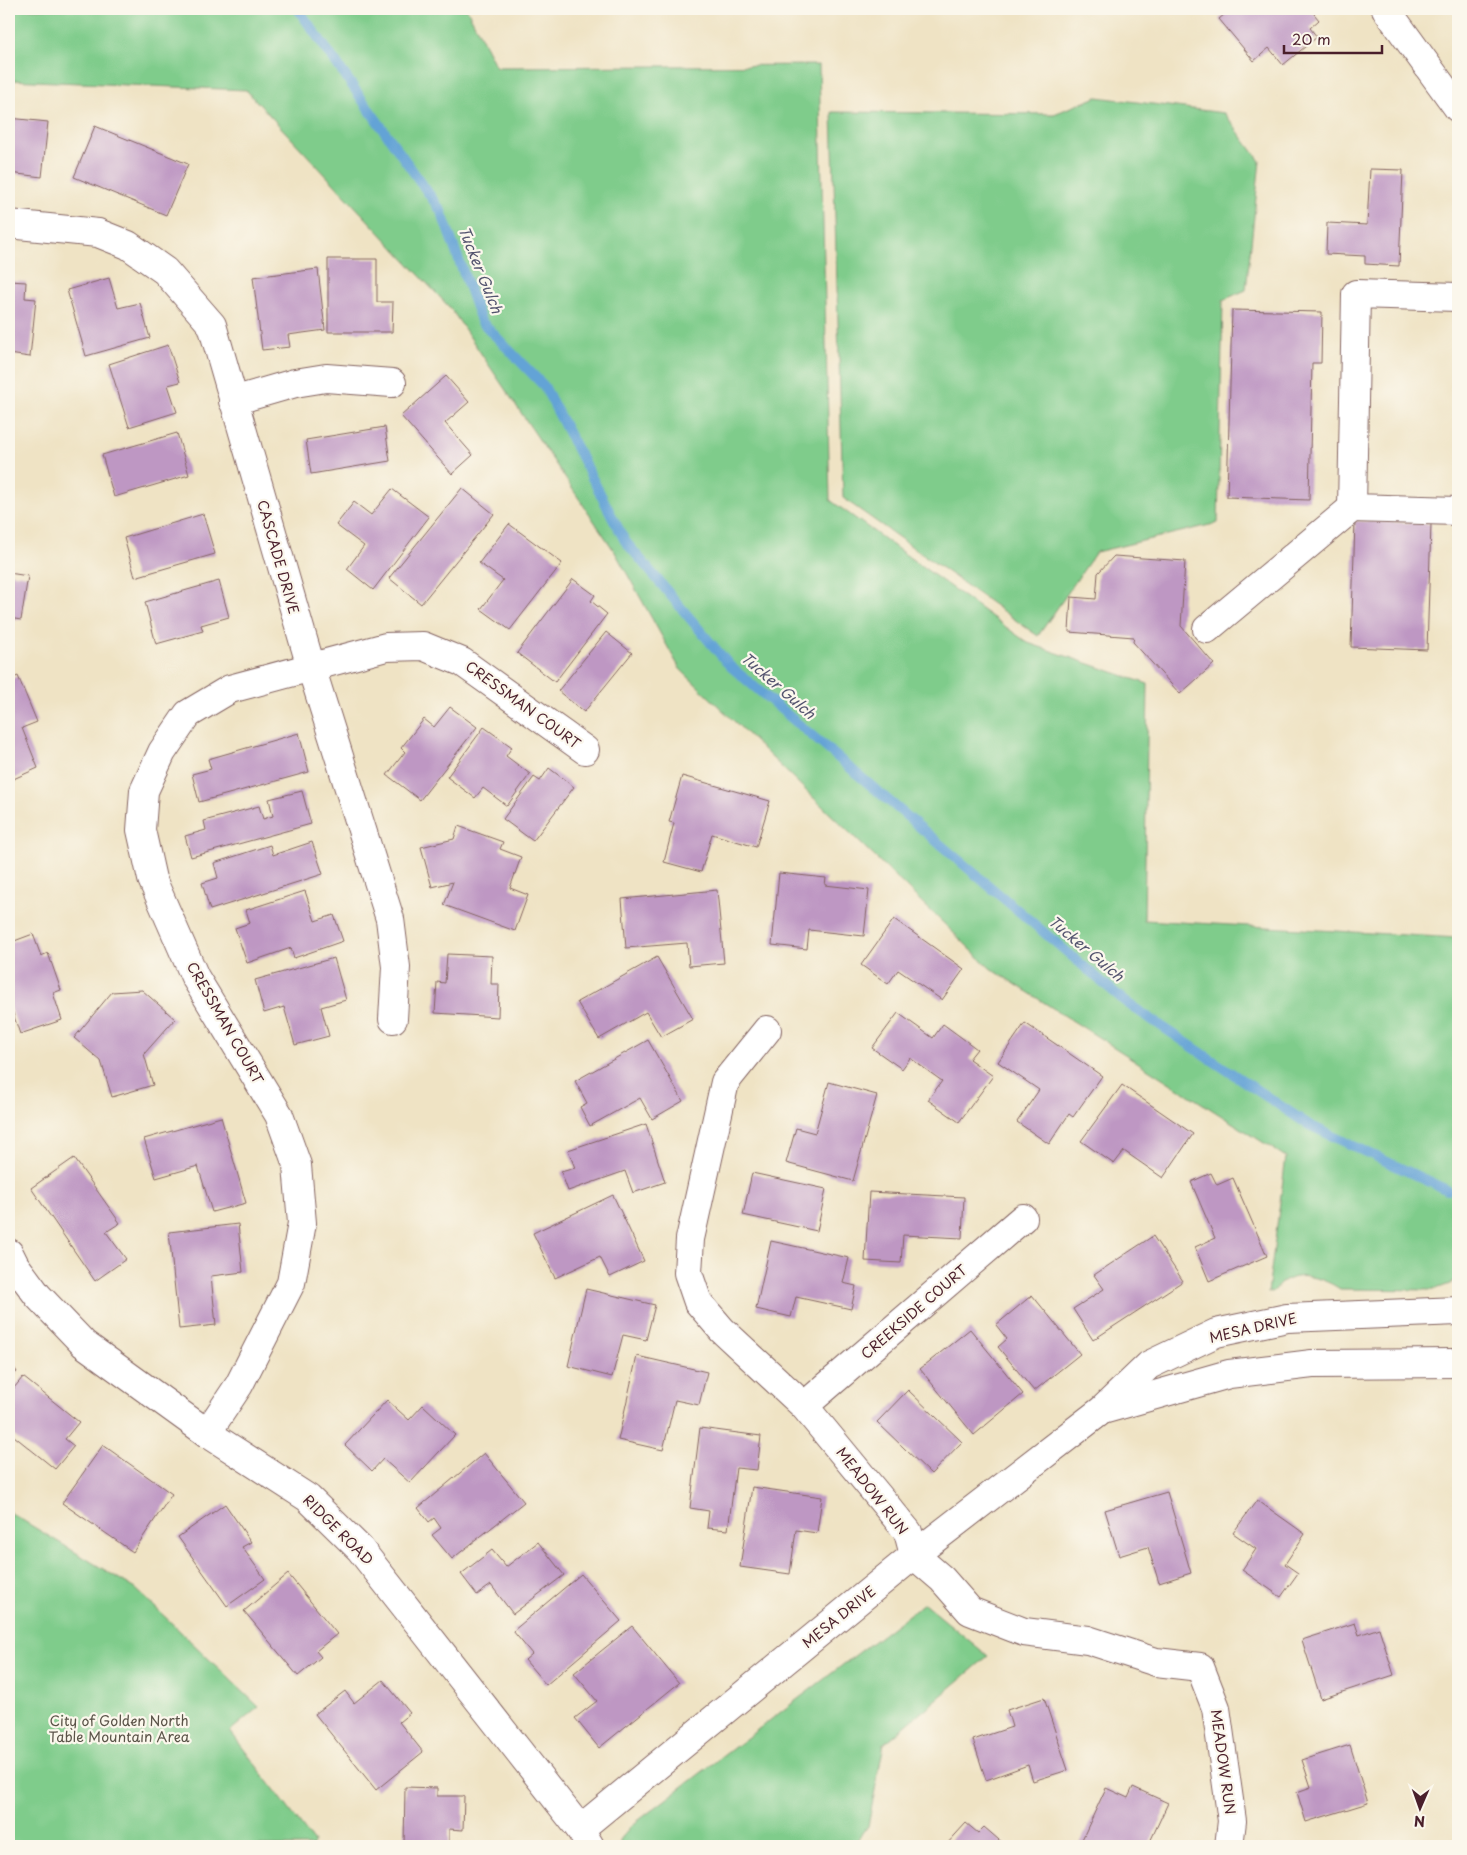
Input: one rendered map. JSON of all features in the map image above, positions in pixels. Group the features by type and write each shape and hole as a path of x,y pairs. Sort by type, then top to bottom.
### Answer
{"street":[{"path":"1386,9 1458,108"},
{"name":"CASCADE DRIVE","path":"9,224 98,233 128,245 165,271 212,325 310,668 390,919 396,967 393,1019"},
{"path":"1352,508 1356,294 1458,297"},
{"path":"233,401 295,383 326,378 392,383"},
{"path":"1207,628 1352,508 1458,510"},
{"name":"CRESSMAN COURT","path":"207,1433 239,1385 291,1283 302,1223 297,1165 279,1115 196,977 152,879 141,830 144,791 162,752 188,714 230,689 386,647 423,646 462,662 585,750"},
{"name":"MEADOW RUN","path":"767,1030 725,1082 690,1239 688,1273 698,1302 722,1330 804,1406 908,1532 914,1556 942,1579 970,1611 1024,1632 1088,1640 1156,1662 1200,1667 1216,1708 1232,1821 1229,1846"},
{"name":"CREEKSIDE COURT","path":"804,1406 1023,1218"},
{"name":"RIDGE ROAD","path":"9,1253 15,1265 38,1296 84,1344 207,1433 308,1498 360,1549 585,1838"},
{"name":"MESA DRIVE","path":"585,1838 914,1556 1102,1410 1149,1365 1216,1334 1287,1318 1458,1311"},
{"name":"MESA DRIVE","path":"1102,1410 1229,1374 1312,1364 1458,1363"}],"green space":[{"path":"9,9 467,9 496,67 819,65 830,500 1028,643 1148,684 1144,920 1458,938 1458,1278 1450,1284 1433,1290 1340,1289 1319,1279 1295,1277 1280,1284 1274,1291 1268,1293 1286,1157 990,968 680,669 615,552 451,309 246,90 9,80"},
{"path":"1097,97 1224,113 1260,161 1246,290 1223,300 1218,523 1096,552 1038,636 843,498 832,112 1054,114"},
{"name":"City of Golden North Table Mountain Area","path":"9,1512 136,1589 259,1707 230,1731 314,1842 313,1846 9,1846"},
{"path":"924,1603 988,1656 884,1744 868,1826 853,1846 620,1846 620,1840 631,1826"}],"building":[{"path":"1231,9 1310,9 1319,20 1310,28 1317,37 1283,65 1269,48 1254,61 1219,19"},
{"path":"9,118 48,122 42,177 9,173"},
{"path":"95,126 188,164 166,215 74,177"},
{"path":"1370,169 1403,170 1399,266 1365,264 1365,256 1326,254 1327,223 1367,225"},
{"path":"328,259 377,259 377,302 393,302 392,332 328,332"},
{"path":"318,269 325,330 288,335 290,347 262,350 253,277"},
{"path":"109,278 118,308 140,303 150,338 86,356 67,290"},
{"path":"9,281 26,282 25,298 36,299 30,357 9,354"},
{"path":"1232,310 1322,312 1321,363 1312,363 1309,500 1227,497"},
{"path":"168,345 180,382 168,385 177,412 129,427 109,364"},
{"path":"446,376 469,402 445,423 473,455 452,474 401,416"},
{"path":"385,427 390,461 311,474 306,440"},
{"path":"177,433 189,475 114,497 102,455"},
{"path":"462,488 494,514 421,604 389,578"},
{"path":"392,489 429,517 373,590 347,569 364,546 336,525 354,502 371,515"},
{"path":"203,514 215,554 135,577 124,538"},
{"path":"1355,521 1431,524 1427,650 1351,647"},
{"path":"509,524 562,563 510,630 481,609 503,580 479,563"},
{"path":"1114,556 1185,561 1181,626 1214,664 1180,694 1133,642 1134,637 1069,632 1071,597 1096,599 1098,573"},
{"path":"9,573 28,576 21,620 9,618"},
{"path":"573,579 595,595 591,601 607,614 555,682 517,653"},
{"path":"219,581 229,617 201,625 203,631 156,644 145,602"},
{"path":"606,632 632,653 584,712 558,691"},
{"path":"18,676 37,722 22,728 38,768 9,781 9,680"},
{"path":"450,707 477,727 420,800 387,775 405,752 401,748 424,719 434,727"},
{"path":"484,727 512,747 506,756 530,774 507,806 483,788 475,798 447,777"},
{"path":"299,733 309,772 199,802 192,774 211,769 208,759"},
{"path":"549,768 574,787 533,841 503,819 534,777 540,781"},
{"path":"682,776 770,801 756,847 712,834 701,872 664,862 674,823 669,822"},
{"path":"302,791 311,824 191,857 185,836 206,830 204,821 259,806 263,819 273,816 269,799"},
{"path":"458,826 503,842 500,849 521,857 510,888 528,895 515,931 444,905 453,882 432,887 421,847 454,839"},
{"path":"312,842 323,874 210,910 202,883 218,878 214,863 270,845 273,855"},
{"path":"779,873 826,878 825,885 869,890 864,936 809,930 807,949 772,945"},
{"path":"717,890 724,963 689,966 687,943 626,948 622,899"},
{"path":"305,891 315,921 334,915 343,941 294,958 291,948 247,963 235,928 250,923 246,910"},
{"path":"894,919 964,969 942,1000 898,970 888,984 861,965"},
{"path":"33,934 41,956 48,953 61,990 53,993 62,1020 20,1034 9,1002 9,943"},
{"path":"447,954 492,956 491,984 499,984 498,1017 435,1013 437,982 445,983"},
{"path":"657,957 693,1019 661,1037 646,1012 599,1039 577,1002"},
{"path":"334,958 346,1000 321,1007 329,1036 295,1045 284,1007 264,1013 255,980"},
{"path":"142,990 175,1019 144,1054 153,1085 112,1097 101,1061 74,1038 112,992"},
{"path":"898,1013 933,1038 943,1024 977,1049 969,1059 993,1076 959,1122 928,1100 942,1081 910,1058 902,1069 872,1048"},
{"path":"1025,1023 1102,1076 1073,1117 1069,1114 1049,1144 1017,1122 1039,1090 998,1062"},
{"path":"648,1040 683,1101 652,1119 640,1098 590,1126 580,1107 587,1103 575,1081"},
{"path":"829,1082 877,1095 853,1181 786,1163 796,1128 815,1133"},
{"path":"1122,1085 1193,1134 1163,1178 1124,1151 1114,1164 1081,1141"},
{"path":"221,1117 246,1203 212,1212 198,1166 156,1178 144,1139"},
{"path":"646,1124 665,1182 633,1193 625,1171 568,1191 561,1172 575,1168 568,1150"},
{"path":"74,1158 120,1223 106,1232 126,1259 95,1281 31,1188"},
{"path":"752,1173 826,1189 817,1231 743,1215"},
{"path":"1211,1173 1217,1185 1233,1178 1267,1256 1209,1281 1195,1247 1215,1238 1191,1182"},
{"path":"869,1192 964,1197 962,1238 903,1235 901,1263 865,1261"},
{"path":"613,1195 644,1261 610,1277 600,1257 555,1278 533,1233"},
{"path":"238,1224 243,1272 211,1276 216,1325 179,1329 169,1232"},
{"path":"1153,1236 1183,1281 1093,1340 1073,1309 1104,1289 1094,1275"},
{"path":"771,1241 849,1258 843,1283 856,1286 851,1309 796,1297 791,1317 756,1309"},
{"path":"586,1289 655,1305 646,1340 623,1335 612,1377 568,1366"},
{"path":"1032,1295 1080,1354 1034,1391 998,1347 1007,1339 996,1325"},
{"path":"970,1329 1023,1394 974,1435 920,1369"},
{"path":"637,1356 707,1372 699,1405 675,1400 663,1450 618,1440"},
{"path":"9,1360 17,1372 9,1377"},
{"path":"23,1377 79,1422 65,1439 74,1446 55,1469 9,1432 9,1394"},
{"path":"908,1390 962,1442 931,1474 877,1422"},
{"path":"387,1400 409,1420 423,1405 455,1435 410,1483 383,1459 372,1471 345,1445"},
{"path":"700,1428 761,1436 757,1470 736,1468 728,1530 707,1528 709,1511 690,1508"},
{"path":"103,1445 172,1494 133,1552 62,1503"},
{"path":"484,1453 524,1502 452,1559 432,1535 441,1528 434,1518 429,1522 418,1508"},
{"path":"752,1487 822,1497 817,1533 796,1530 790,1574 740,1567"},
{"path":"1167,1492 1191,1573 1159,1583 1148,1547 1119,1556 1105,1510"},
{"path":"1257,1500 1305,1534 1285,1564 1298,1573 1281,1597 1242,1570 1256,1549 1233,1533"},
{"path":"225,1504 251,1542 242,1547 265,1579 227,1606 178,1537"},
{"path":"538,1542 564,1575 513,1614 491,1585 477,1595 461,1574 492,1550 506,1567"},
{"path":"288,1574 337,1634 316,1651 321,1657 298,1676 244,1611"},
{"path":"581,1574 621,1621 546,1685 525,1660 532,1654 513,1631"},
{"path":"1355,1623 1359,1635 1379,1628 1394,1675 1321,1699 1302,1640"},
{"path":"632,1626 679,1683 599,1748 575,1718 597,1701 574,1673"},
{"path":"383,1680 410,1713 399,1722 423,1752 376,1790 315,1714 345,1691 354,1703"},
{"path":"1044,1698 1068,1770 1033,1781 1028,1765 986,1780 973,1740 1012,1727 1007,1710"},
{"path":"1350,1745 1368,1803 1306,1822 1297,1792 1311,1787 1302,1760"},
{"path":"405,1787 437,1788 437,1796 464,1796 463,1830 449,1829 449,1846 404,1846"},
{"path":"1133,1787 1168,1803 1148,1846 1127,1846 1122,1844 1122,1846 1079,1846 1106,1788 1128,1798"},
{"path":"966,1823 978,1833 984,1827 1006,1846 945,1846"}],"waterway":[{"name":"Tucker Gulch","path":"298,9 441,211 481,321 544,386 625,541 730,666 1127,1003 1309,1125 1447,1190"}]}
